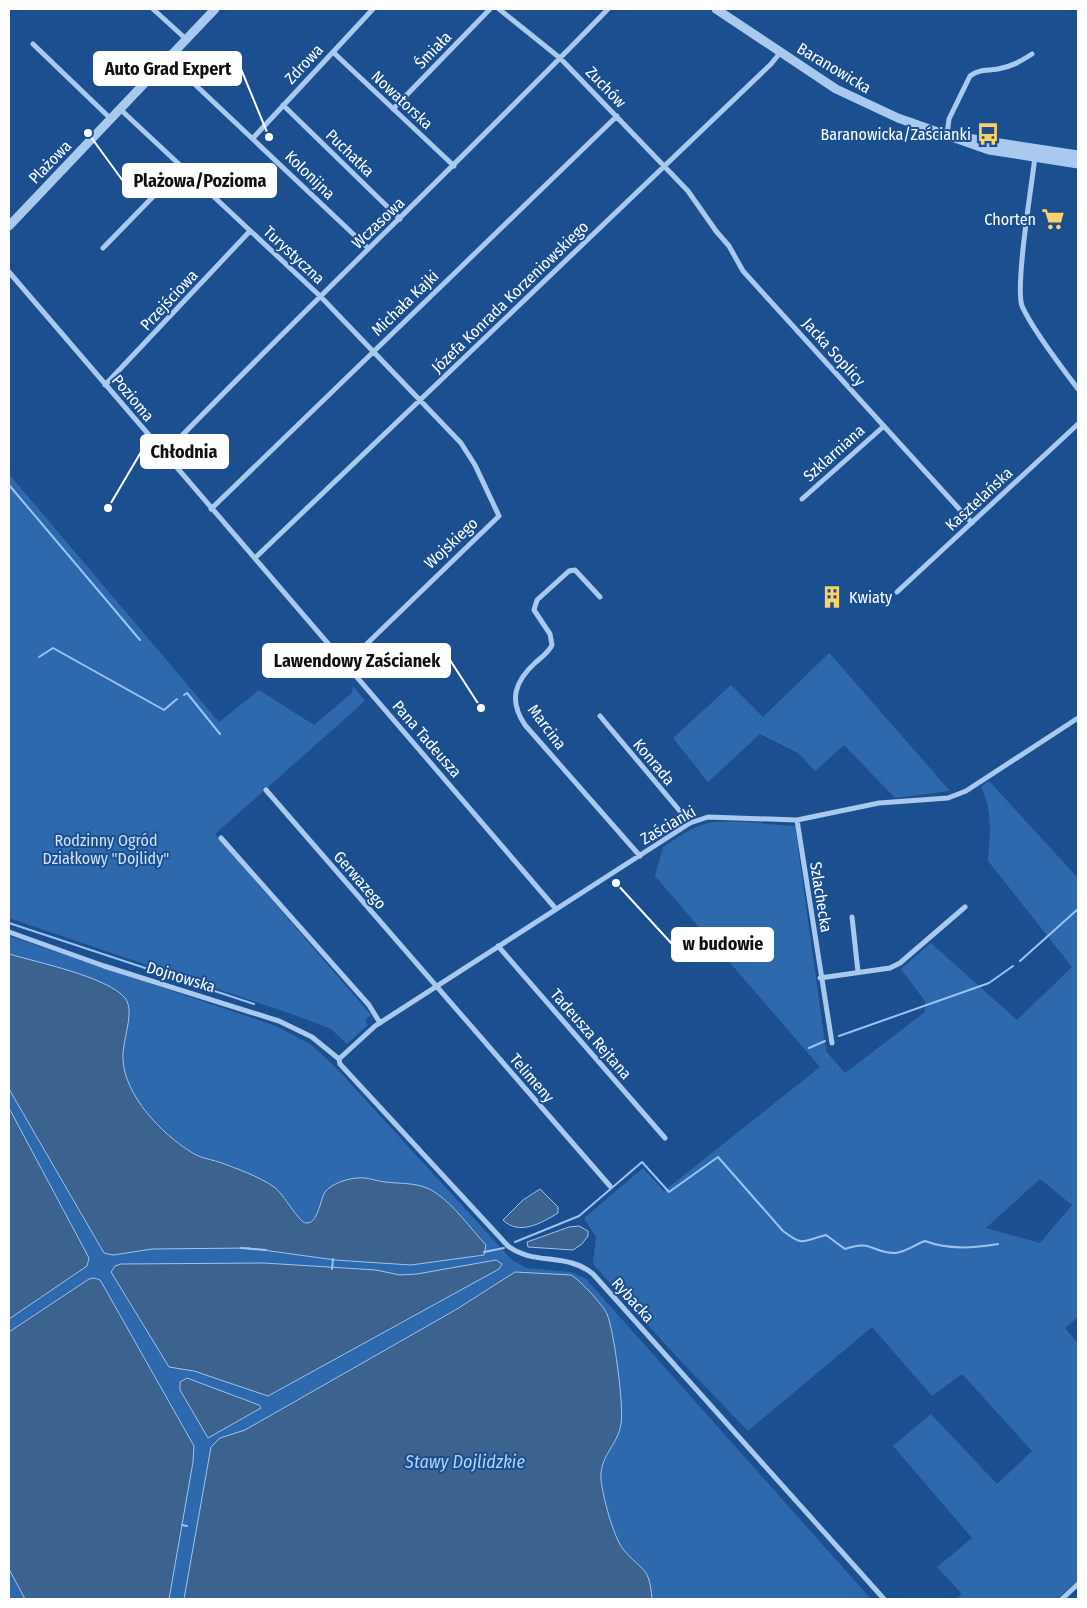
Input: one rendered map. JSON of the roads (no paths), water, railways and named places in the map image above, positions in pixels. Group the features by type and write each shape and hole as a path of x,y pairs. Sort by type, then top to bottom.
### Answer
{"street":[{"path":"154,9 186,39"},
{"name":"Plażowa","path":"9,226 215,9"},
{"name":"Zdrowa","path":"254,138 373,9"},
{"name":"Śmiała","path":"393,108 490,9"},
{"name":"Zuchów","path":"500,9 560,58 688,191"},
{"name":"Wczasowa","path":"164,454 368,248 454,166 608,9"},
{"name":"Baranowicka","path":"716,9 780,53 852,97 898,118 947,135 1036,153 1078,164"},
{"path":"33,44 111,119"},
{"name":"Nowatorska","path":"332,52 454,166"},
{"name":"Józefa Konrada Korzeniowskiego","path":"255,558 780,53"},
{"path":"947,135 949,119 970,76 976,71 998,69 1017,63 1032,54"},
{"name":"Kolonijna","path":"168,59 254,138 368,248"},
{"name":"Puchatka","path":"283,105 400,219"},
{"name":"Turystyczna","path":"120,109 320,296 445,426"},
{"name":"Michała Kajki","path":"211,509 617,116"},
{"path":"1036,153 1026,233 1021,288 1022,305 1078,388"},
{"name":"Baranowicka","path":"1036,153 1078,155"},
{"path":"103,248 182,167"},
{"name":"Jacka Soplicy","path":"688,191 729,246 743,271 972,523"},
{"name":"Przejściowa","path":"105,385 250,231"},
{"name":"Pozioma","path":"9,272 211,509 279,585"},
{"name":"Kasztelańska","path":"897,592 1078,424"},
{"name":"Wojskiego","path":"346,664 499,516 469,454 445,426"},
{"name":"Szklarniana","path":"802,499 884,426"},
{"name":"Marcina","path":"600,597 575,570 569,572 537,600 534,610 553,640 552,645 518,682 514,693 516,706 525,725 640,856"},
{"name":"Pana Tadeusza","path":"279,585 556,908"},
{"name":"Konrada","path":"600,716 690,823"},
{"name":"Zaścianki","path":"339,1059 380,1023 435,986 690,823 708,817 797,820 879,804 948,798 966,792 1078,718"},
{"name":"Gerwazego","path":"266,790 435,986"},
{"name":"Szlachecka","path":"797,820 820,978 832,1043"},
{"path":"221,838 369,1005 380,1023"},
{"path":"820,978 890,968 900,964 965,907"},
{"name":"Szlachecka","path":"852,917 858,972"},
{"name":"Dojnowska","path":"9,932 104,966 279,1021 312,1038 339,1059"},
{"name":"Tadeusza Rejtana","path":"498,946 664,1138"},
{"name":"Telimeny","path":"435,986 610,1186"},
{"name":"Rybacka","path":"339,1059 340,1064 508,1246 524,1256 574,1262 593,1274 884,1599"},
{"path":"1062,1599 1078,1584"}],"water":[{"path":"9,954 104,983 125,998 128,1004 129,1019 123,1060 125,1074 130,1087 147,1113 157,1124 191,1152 241,1170 268,1183 278,1191 299,1218 306,1223 313,1220 316,1216 325,1192 331,1186 345,1180 365,1178 382,1182 411,1184 430,1189 450,1204 486,1245 484,1255 411,1265 335,1260 249,1248 152,1249 113,1255 104,1253 9,1089"},
{"path":"9,1108 89,1258 87,1266 9,1319"},
{"path":"540,1189 558,1207 558,1213 538,1224 523,1227 509,1225 503,1220 523,1200"},
{"path":"579,1226 588,1231 588,1236 582,1244 573,1250 528,1247 527,1242 569,1227"},
{"path":"496,1260 502,1264 499,1269 268,1396 194,1371 169,1367 111,1272 115,1266 121,1264 264,1263 376,1270 400,1275 417,1274"},
{"name":"Stawy Dojlidzkie","path":"515,1272 571,1275 591,1293 607,1314 615,1351 622,1415 619,1431 603,1464 601,1472 602,1487 609,1516 619,1543 647,1575 652,1599 184,1599 211,1447 220,1438 245,1430 457,1309"},
{"path":"89,1279 100,1280 103,1285 194,1446 193,1462 169,1599 25,1599 9,1569 9,1332"},
{"path":"187,1378 259,1405 261,1408 208,1438 180,1390 180,1382"}],"waterway":[{"path":"9,485 140,640"},
{"path":"39,657 53,648 164,710 177,699"},
{"path":"184,695 187,693 220,734"},
{"path":"1020,961 1078,909"},
{"path":"9,923 254,1004"},
{"path":"839,1036 989,983 1013,966"},
{"path":"809,1048 825,1041"},
{"path":"515,1242 579,1216 642,1162 669,1192 718,1157 783,1231 800,1241 807,1241 826,1235 845,1249 861,1245 895,1253 902,1252 925,1241 943,1246 962,1247 998,1244"},
{"path":"241,1248 266,1250"},
{"path":"484,1252 504,1248"},
{"path":"332,1269 333,1259"},
{"path":"182,1525 187,1526"}],"place":[{"name":"Plażowa/Pozioma","path":"88,133"},
{"name":"Baranowicka/Zaścianki","path":"988,134"},
{"name":"Auto Grad Expert","path":"269,137"},
{"name":"Chorten","path":"1053,219"},
{"name":"Chłodnia","path":"108,508"},
{"name":"Kwiaty","path":"832,597"},
{"name":"Lawendowy Zaścianek","path":"481,708"},
{"name":"w budowie","path":"616,883"}],"park label":[{"name":"Rodzinny Ogród Działkowy \"Dojlidy\"","path":"106,849"}]}
